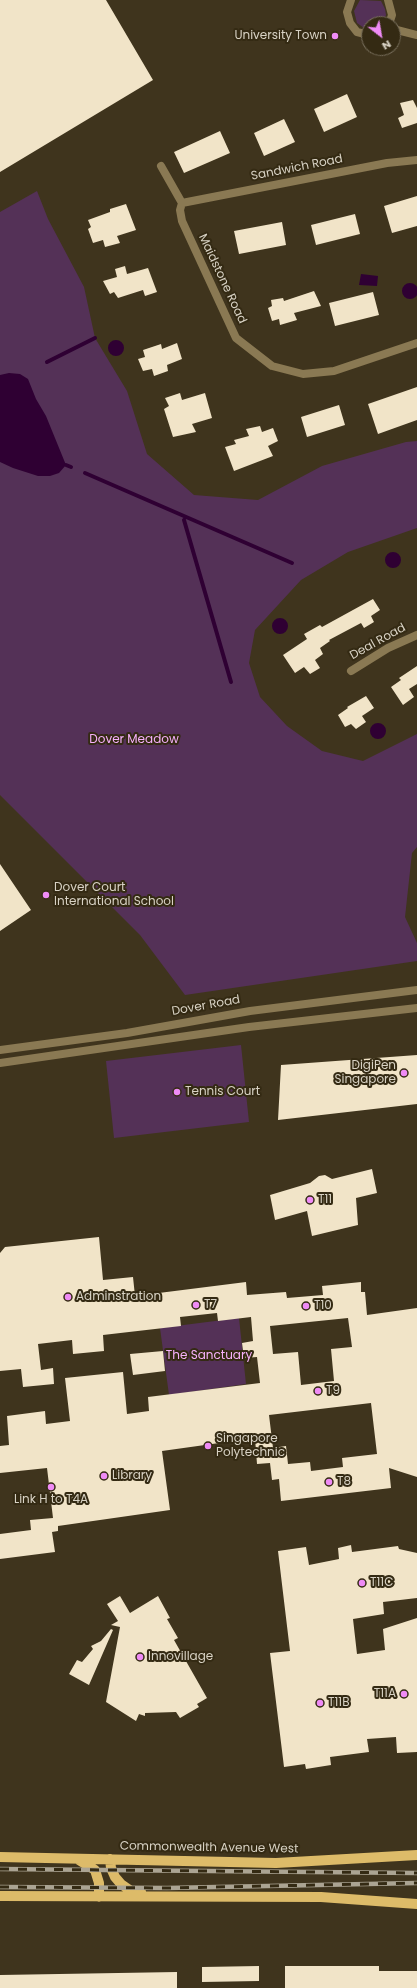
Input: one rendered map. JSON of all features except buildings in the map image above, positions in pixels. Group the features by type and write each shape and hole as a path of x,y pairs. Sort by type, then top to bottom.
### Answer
{"main road":[{"name":"Commonwealth Avenue West","path":"0,1857 79,1860 110,1859 276,1863 417,1855"},
{"path":"110,1859 111,1868 115,1877 131,1891 183,1897"},
{"path":"79,1860 96,1870 99,1883 99,1897"},
{"path":"0,1896 321,1897 417,1904"}],"street":[{"path":"351,0 347,12 350,23 357,32 361,33"},
{"path":"388,0 392,16"},
{"path":"401,31 417,35"},
{"name":"Sandwich Road","path":"182,203 388,163 417,160"},
{"path":"161,166 182,203"},
{"name":"Maidstone Road","path":"182,203 180,210 182,221 236,338 272,366 303,374 334,371 417,343"},
{"name":"Deal Road","path":"351,671 388,648 417,635"},
{"name":"Dover Road","path":"0,1050 127,1033 257,1010 417,990"},
{"path":"0,1063 249,1027 417,1008"}],"green space":[{"path":"360,0 381,1 386,15 361,16 361,26 357,23 354,11"},
{"name":"Dover Meadow","path":"37,191 48,219 84,287 95,338 127,391 147,454 194,495 258,500 322,466 406,442 417,441 417,528 348,552 301,580 255,630 249,663 260,697 287,726 322,751 363,761 417,734 417,847 412,853 405,917 417,943 417,961 185,995 140,935 0,795 0,212"},
{"name":"Tennis Court","path":"241,1045 249,1122 114,1138 106,1061"},
{"name":"The Sanctuary","path":"239,1318 246,1384 169,1395 160,1328"}],"shaded area":[{"path":"361,274 378,276 377,286 359,285"},
{"path":"410,283 416,285 418,291 416,297 410,299 404,297 402,291 404,285"},
{"path":"116,340 122,342 124,348 122,354 116,356 110,354 108,348 110,342"},
{"path":"9,373 20,374 28,379 36,399 46,416 66,465 59,473 50,476 38,476 0,462 0,375"},
{"path":"393,552 399,554 401,560 399,566 393,568 387,566 385,560 387,554"},
{"path":"280,618 286,620 288,626 286,632 280,634 274,632 272,626 274,620"},
{"path":"378,723 384,725 386,731 384,737 378,739 372,737 370,731 372,725"}],"waterway":[{"path":"47,362 95,338"},
{"path":"66,465 71,467"},
{"path":"85,473 292,563"},
{"path":"184,520 231,682"}],"railway":[{"path":"0,1869 417,1873"},
{"path":"0,1887 167,1888 417,1883"}],"place":[{"name":"University Town","path":"335,36"},
{"name":"Dover Court International School","path":"46,895"},
{"name":"DigiPen Singapore","path":"404,1073"},
{"name":"Tennis Court","path":"177,1092"},
{"name":"T11","path":"310,1200"},
{"name":"Adminstration","path":"68,1297"},
{"name":"T7","path":"196,1305"},
{"name":"T10","path":"306,1306"},
{"name":"T9","path":"318,1391"},
{"name":"Singapore Polytechnic","path":"208,1446"},
{"name":"Library","path":"104,1476"},
{"name":"T8","path":"329,1482"},
{"name":"Link H to T4A","path":"51,1487"},
{"name":"T11C","path":"362,1583"},
{"name":"Innovillage","path":"140,1657"},
{"name":"T11A","path":"404,1694"},
{"name":"T11B","path":"320,1703"}]}
